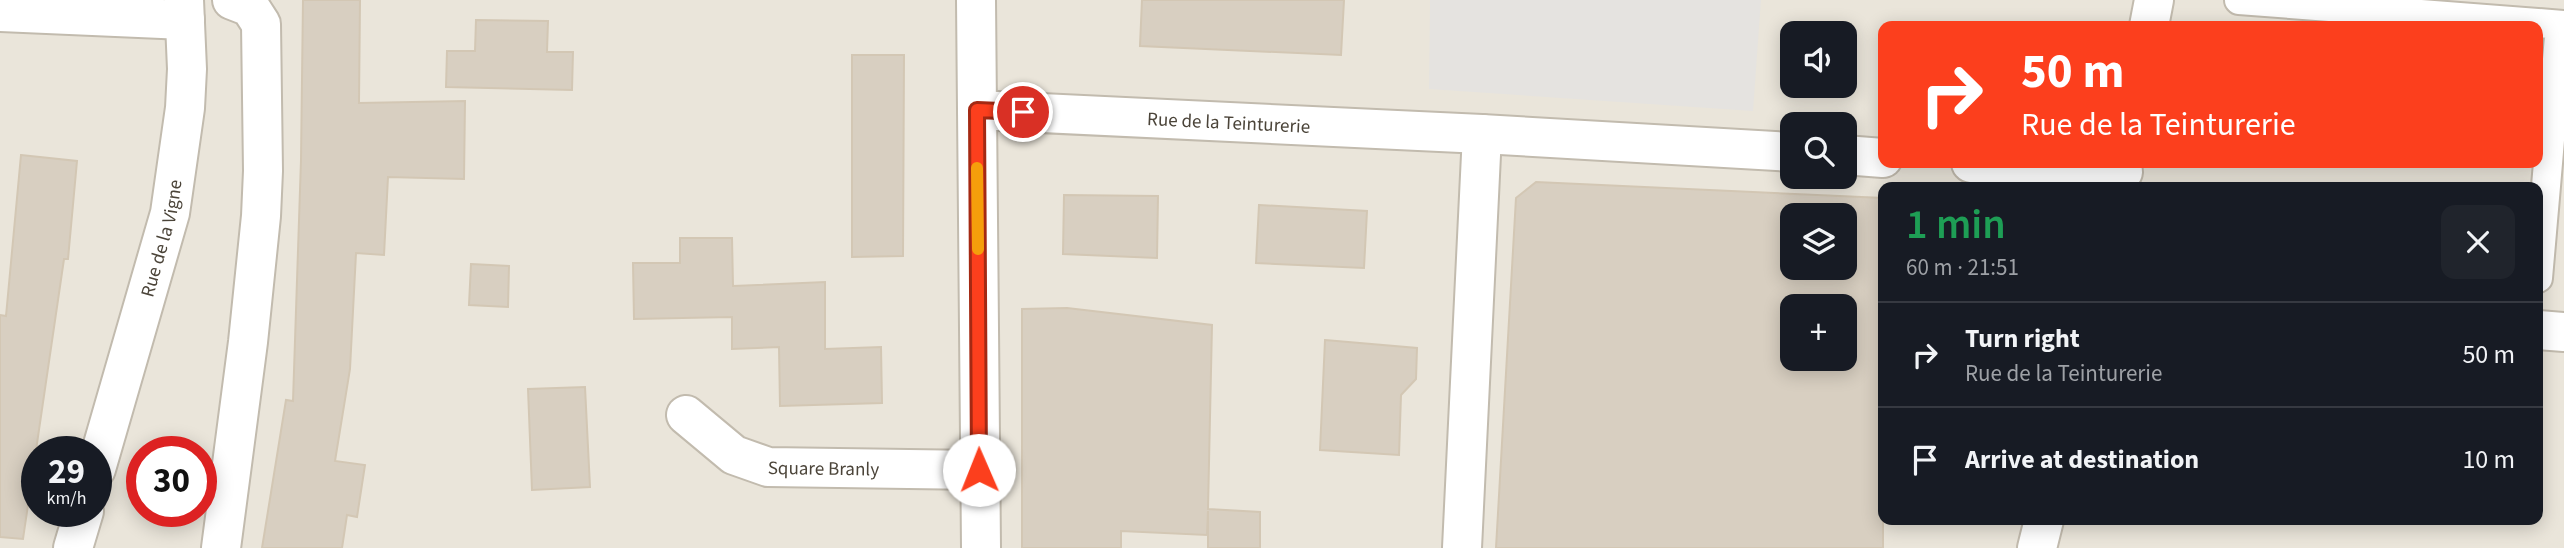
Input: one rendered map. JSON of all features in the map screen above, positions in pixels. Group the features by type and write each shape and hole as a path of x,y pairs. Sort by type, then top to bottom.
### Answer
{"street":[{"path":"221,548 248,342 263,171 261,24 250,7 232,0"},
{"path":"976,0 981,548"},
{"path":"2150,21 2154,0"},
{"path":"0,12 185,10"},
{"name":"Rue de la Vigne","path":"106,436 170,213 185,108 185,10"},
{"name":"Rue de la Teinturerie","path":"977,110 1780,151"},
{"path":"1462,548 1482,134"},
{"path":"1857,156 1878,158"},
{"path":"2026,168 2124,177"},
{"path":"2543,330 2564,332"},
{"name":"Square Branly","path":"685,415 734,455 768,467 979,470"},
{"path":"2037,548 2043,525"},
{"path":"73,548 79,527"}],"lane":[{"path":"2239,0 2510,21"},
{"path":"2543,24 2562,25 2543,225"}],"shaded area":[{"path":"0,0 2564,0 2564,548 0,548"},
{"path":"1430,0 1761,0 1753,111 1429,89"}],"building":[{"path":"303,0 360,0 359,103 465,101 464,179 388,177 384,255 356,253 350,369 335,461 365,465 357,517 347,515 342,548 262,548 286,400 293,401"},
{"path":"1142,0 1344,0 1341,55 1140,46"},
{"path":"476,20 548,21 547,52 573,52 572,90 446,87 447,51 475,51"},
{"path":"852,55 904,55 903,256 852,257"},
{"path":"21,155 77,161 68,259 64,259 38,436 21,436 23,539 0,537 0,315 6,316"},
{"path":"1536,182 1878,198 1878,525 1883,525 1883,548 1496,548 1516,198"},
{"path":"1064,195 1158,196 1157,258 1063,254"},
{"path":"1259,205 1367,211 1364,268 1256,263"},
{"path":"680,238 732,238 733,286 825,282 825,349 881,347 882,403 780,406 779,347 732,349 732,317 634,319 633,263 680,263"},
{"path":"471,264 509,266 508,307 469,305"},
{"path":"1067,308 1212,325 1208,509 1260,512 1260,548 1208,548 1208,511 1207,535 1121,531 1121,548 1022,548 1022,309"},
{"path":"1325,340 1417,348 1416,379 1401,395 1399,455 1320,450"},
{"path":"585,387 590,487 532,490 528,389"}],"slow traffic":[{"path":"977,168 978,249"}],"route":[{"path":"979,470 977,110 1023,112"}]}
